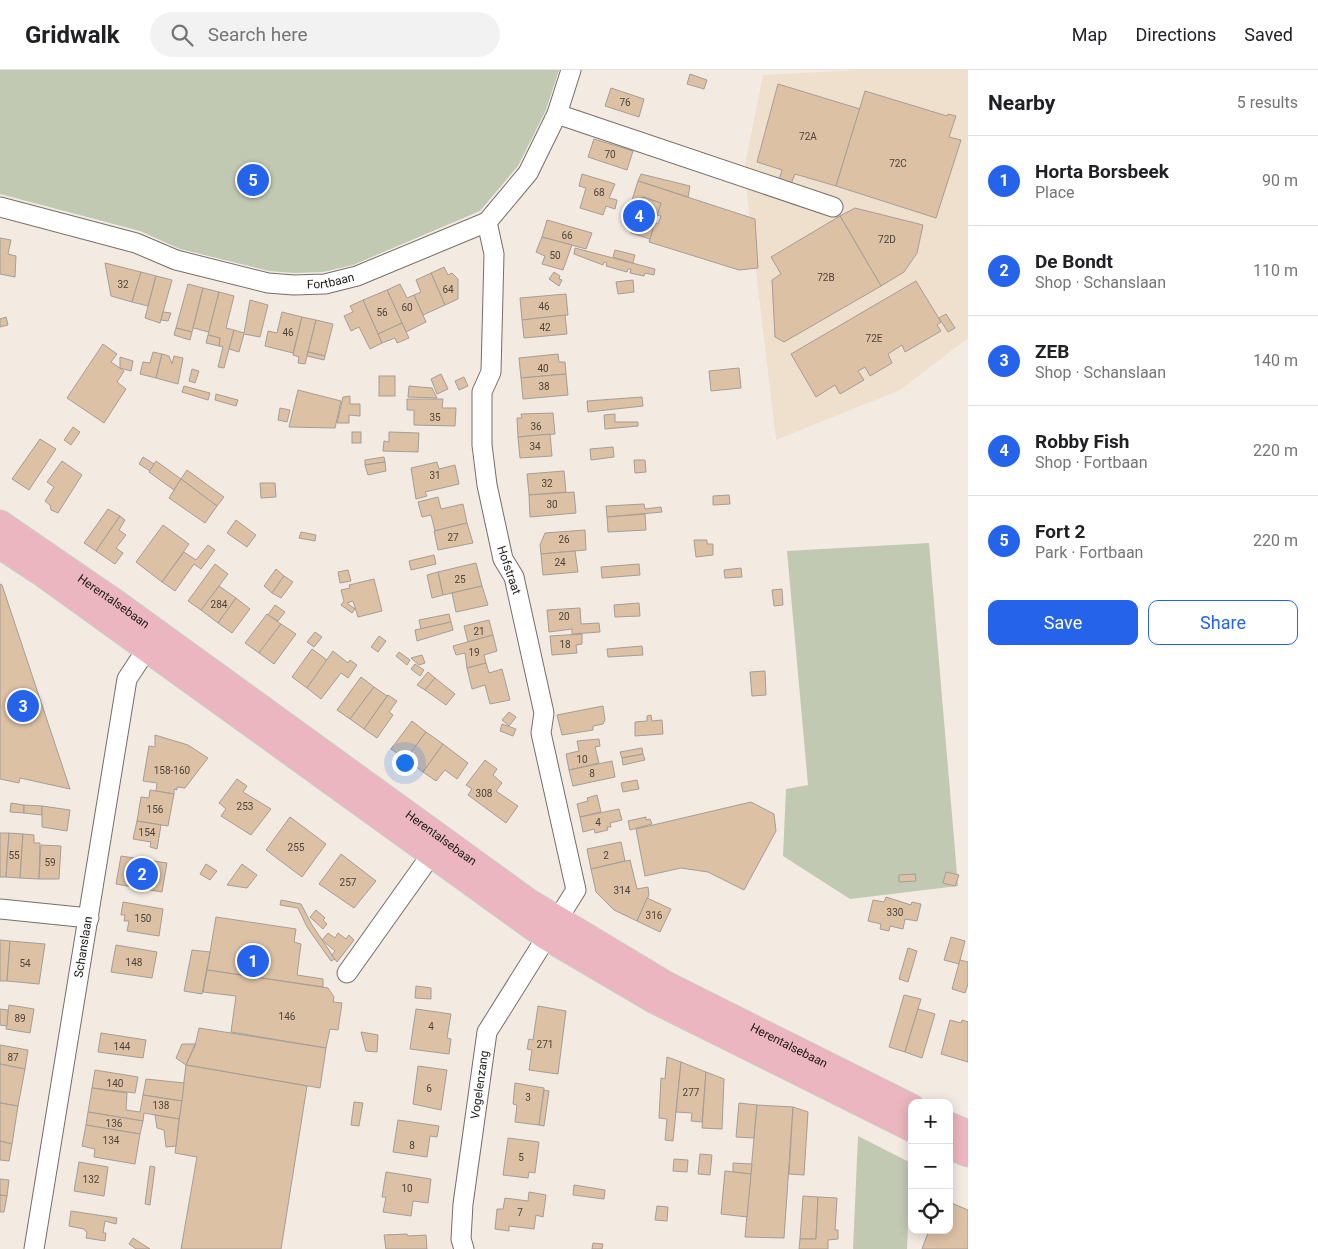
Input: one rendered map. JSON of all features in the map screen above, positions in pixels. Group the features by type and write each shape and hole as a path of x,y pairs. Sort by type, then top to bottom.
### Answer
{"main road":[{"name":"Herentalsebaan","path":"0,523 431,855 552,928 655,1000 908,1127"},
{"name":"Herentalsebaan","path":"0,546 152,641 528,901 552,928 908,1105"},
{"path":"953,1127 968,1133"},
{"path":"953,1148 968,1154"}],"street":[{"name":"Fortbaan","path":"0,207 136,242 176,260 268,283 294,285 325,284 357,276 487,222 528,173 557,114 571,70"},
{"path":"557,114 833,207"},
{"name":"Hofstraat","path":"487,222 494,254 490,372 482,392 482,445 487,485 503,559 514,577 544,713 541,733 576,890 552,928"},
{"name":"Schanslaan","path":"34,1249 128,679 152,641"},
{"path":"347,973 431,855"},
{"path":"0,909 89,918"},
{"name":"Vogelenzang","path":"464,1249 462,1239 463,1204 487,1032 552,928"}],"shaded area":[{"path":"859,70 968,70 968,338 900,390 776,440 744,169 763,75"}],"green space":[{"path":"0,70 559,70 546,110 518,166 480,211 353,265 323,272 294,273 269,271 180,249 140,231 0,194"},
{"path":"929,543 958,886 850,899 783,856 786,789 808,785 787,551"},
{"path":"858,1136 908,1161 908,1228 907,1249 853,1249"}],"building":[{"path":"690,74 707,80 704,89 687,84"},
{"path":"778,84 860,109 836,186 795,174 791,184 779,180 782,170 757,162"},
{"path":"611,88 644,99 639,117 605,106"},
{"path":"865,91 947,116 948,114 956,116 949,137 961,140 936,218 836,186"},
{"path":"594,139 633,151 627,170 588,157"},
{"path":"582,174 615,184 609,198 617,200 615,209 606,206 603,215 580,208 586,188 579,186"},
{"path":"641,174 690,186 688,197 638,181"},
{"path":"638,181 755,219 758,268 739,270 649,242 653,228 656,223 658,224 661,216 657,215 661,203 642,197 641,202 632,200"},
{"path":"643,197 661,203 658,213 640,207"},
{"path":"855,208 923,225 917,253 904,272 881,286 840,216"},
{"path":"840,216 881,286 784,342 775,337 772,280 781,274 771,257"},
{"path":"547,220 592,233 586,249 542,237"},
{"path":"635,222 653,229 650,239 631,233"},
{"path":"542,237 572,245 563,270 542,264 545,256 536,252"},
{"path":"0,238 11,240 8,254 16,256 15,277 0,274"},
{"path":"575,248 655,269 654,275 645,273 644,276 630,273 631,269 628,269 627,272 606,266 607,263 604,262 603,265 574,254"},
{"path":"615,250 635,255 633,263 613,257"},
{"path":"105,263 141,272 132,302 111,296"},
{"path":"444,267 448,275 452,273 458,279 458,299 445,305 431,273"},
{"path":"141,272 156,276 148,306 132,302"},
{"path":"554,272 562,280 559,286 549,279"},
{"path":"431,273 445,305 423,315 414,295 421,292 416,280"},
{"path":"156,276 172,280 160,323 145,318"},
{"path":"633,280 634,292 618,294 616,282"},
{"path":"916,281 941,322 937,325 941,331 905,352 902,345 888,354 892,363 870,376 865,367 858,371 864,380 840,394 835,385 816,397 791,354"},
{"path":"188,284 203,288 192,332 176,328"},
{"path":"400,284 407,298 414,295 426,322 406,332 387,290"},
{"path":"203,288 219,292 209,332 193,328"},
{"path":"387,290 402,323 378,334 363,300"},
{"path":"219,292 234,296 226,328 234,330 224,368 218,367 223,347 219,346 220,338 208,335"},
{"path":"566,294 568,315 522,320 520,298"},
{"path":"250,300 268,305 260,337 244,334 239,352 229,349 234,330 244,333"},
{"path":"363,300 382,343 370,349 359,327 351,331 344,316 353,312 350,306"},
{"path":"163,312 171,313 168,321 161,320"},
{"path":"282,312 302,317 293,353 265,346 268,331 277,333"},
{"path":"946,314 955,328 948,332 939,318"},
{"path":"565,315 567,334 524,338 522,320"},
{"path":"6,317 8,325 0,327 0,319"},
{"path":"302,317 316,320 305,364 298,363 299,357 293,355"},
{"path":"316,320 333,324 325,356 308,352"},
{"path":"402,323 409,338 397,343 395,338 382,343 378,334"},
{"path":"176,328 192,332 190,340 174,335"},
{"path":"208,335 220,338 219,346 206,343"},
{"path":"103,344 117,354 111,362 124,371 117,382 126,389 104,423 67,398"},
{"path":"153,352 162,354 156,378 140,374 143,362 150,363"},
{"path":"308,352 325,356 324,360 307,356"},
{"path":"162,354 169,356 172,364 174,356 183,358 178,384 156,378"},
{"path":"558,354 559,362 565,362 566,374 521,378 519,358"},
{"path":"120,357 133,361 131,371 120,368"},
{"path":"739,368 741,388 711,391 709,371"},
{"path":"192,369 199,371 195,383 189,381"},
{"path":"441,374 448,389 437,394 431,379"},
{"path":"566,374 568,395 523,399 521,378"},
{"path":"379,376 395,376 395,396 379,396"},
{"path":"464,377 468,386 459,390 455,381"},
{"path":"184,386 210,393 208,400 182,392"},
{"path":"409,386 432,388 437,398 408,397"},
{"path":"298,390 341,401 335,428 289,427"},
{"path":"216,394 238,400 236,406 215,400"},
{"path":"350,396 350,404 360,404 360,416 349,415 349,423 337,423 343,397"},
{"path":"642,397 643,406 588,412 587,401"},
{"path":"407,399 443,399 442,408 456,408 455,426 414,425 414,410 407,410"},
{"path":"280,408 290,410 287,422 278,420"},
{"path":"553,413 555,434 518,437 517,418 522,418 521,414"},
{"path":"615,414 615,422 638,422 638,426 605,429 604,415"},
{"path":"73,427 80,432 71,445 64,440"},
{"path":"352,432 361,432 361,443 352,443"},
{"path":"389,432 419,433 418,452 383,451 384,441 389,442"},
{"path":"550,434 552,456 520,458 518,437"},
{"path":"40,439 56,449 29,490 12,479"},
{"path":"613,447 614,457 591,460 590,449"},
{"path":"143,457 154,464 150,471 139,464"},
{"path":"384,457 385,462 365,465 365,460"},
{"path":"634,460 645,460 646,472 635,473"},
{"path":"62,461 82,475 58,513 51,510 50,505 45,501 54,487 47,482"},
{"path":"156,461 181,479 174,490 149,472"},
{"path":"385,462 386,471 368,475 365,465"},
{"path":"437,462 439,469 455,465 459,484 425,492 427,496 416,499 411,468"},
{"path":"187,470 224,497 217,506 181,479"},
{"path":"564,471 566,492 529,495 527,474"},
{"path":"181,479 217,506 205,523 169,498"},
{"path":"260,483 275,483 276,497 261,498"},
{"path":"574,492 576,513 530,517 529,495"},
{"path":"729,495 730,504 713,505 713,496"},
{"path":"438,497 441,509 463,504 467,523 435,531 431,515 422,517 418,502"},
{"path":"644,504 645,509 661,507 662,512 607,517 606,506"},
{"path":"108,509 120,516 96,551 84,543"},
{"path":"645,514 646,530 608,532 607,517"},
{"path":"120,516 125,520 119,530 126,535 116,548 123,553 115,564 96,551"},
{"path":"236,520 256,535 247,547 227,533"},
{"path":"467,523 473,543 438,550 434,531"},
{"path":"163,525 189,544 162,582 136,562"},
{"path":"585,530 586,550 541,554 540,545 545,533"},
{"path":"301,532 316,535 315,541 299,538"},
{"path":"694,540 707,540 707,544 713,544 713,555 696,557"},
{"path":"208,545 215,550 201,569 194,564 175,591 162,582 184,552 196,560"},
{"path":"575,551 578,572 543,575 541,554"},
{"path":"434,555 436,564 411,570 409,561"},
{"path":"476,563 482,586 443,595 438,572"},
{"path":"215,564 228,574 201,610 188,601"},
{"path":"639,564 640,575 602,578 601,567"},
{"path":"741,568 742,577 725,578 724,570"},
{"path":"276,569 284,576 272,593 264,586"},
{"path":"348,570 351,581 340,583 338,572"},
{"path":"438,572 443,595 432,598 427,575"},
{"path":"284,576 293,582 281,598 272,593"},
{"path":"374,579 382,611 358,617 353,601 347,603 355,609 352,613 341,605 344,601 341,590 350,588 349,585"},
{"path":"0,584 2,585 70,789 20,778 19,783 0,779"},
{"path":"219,586 236,598 218,623 201,610"},
{"path":"482,586 488,605 456,612 452,593"},
{"path":"782,589 783,605 774,606 772,590"},
{"path":"236,598 250,609 232,633 218,623"},
{"path":"639,603 640,616 615,617 614,605"},
{"path":"275,605 285,612 278,621 268,615"},
{"path":"580,608 581,624 599,623 600,632 572,634 572,629 549,632 547,610"},
{"path":"267,614 281,624 259,653 245,643"},
{"path":"449,614 451,622 421,629 419,620"},
{"path":"489,620 493,635 468,642 464,626"},
{"path":"451,622 453,630 417,641 415,630"},
{"path":"281,624 296,634 274,664 259,653"},
{"path":"315,632 322,637 314,647 307,642"},
{"path":"582,634 582,644 576,645 577,653 552,655 550,636"},
{"path":"493,635 497,651 484,655 486,663 467,668 465,653 456,655 453,646"},
{"path":"379,636 386,641 378,652 371,647"},
{"path":"642,646 643,655 608,657 607,649"},
{"path":"312,649 327,660 307,688 292,677"},
{"path":"333,651 348,663 350,660 357,665 348,678 341,673 321,699 307,688"},
{"path":"399,652 410,660 407,665 396,656"},
{"path":"422,655 425,663 419,665 411,658"},
{"path":"486,663 489,673 502,669 510,700 490,704 485,685 472,689 467,668"},
{"path":"415,664 424,670 420,676 411,669"},
{"path":"765,671 766,695 752,696 750,672"},
{"path":"428,672 435,678 425,690 417,685"},
{"path":"361,677 374,687 350,719 337,710"},
{"path":"435,678 455,694 446,705 425,690"},
{"path":"374,687 387,696 364,729 350,719"},
{"path":"388,695 397,701 389,712 393,715 377,738 364,729"},
{"path":"603,706 605,720 603,724 593,726 593,730 562,735 557,715"},
{"path":"509,712 516,717 509,726 502,720"},
{"path":"651,715 652,721 662,720 663,734 635,736 635,722 647,721 647,716"},
{"path":"412,721 426,732 406,759 391,749"},
{"path":"502,724 516,729 513,736 500,731"},
{"path":"426,732 443,744 423,772 406,759"},
{"path":"155,735 188,745 208,758 185,788 177,787 177,790 174,789 174,794 156,791 157,783 143,781 149,746 155,747"},
{"path":"599,739 600,746 595,747 599,763 569,770 566,754 579,751 577,741"},
{"path":"443,744 468,763 457,779 445,770 436,781 423,772"},
{"path":"642,748 643,754 622,758 620,752"},
{"path":"643,754 645,760 623,765 622,758"},
{"path":"485,760 497,769 493,775 502,783 496,791 518,806 506,823 468,795 472,789 466,785"},
{"path":"612,761 615,777 573,786 569,770"},
{"path":"237,779 247,786 243,792 271,809 251,835 221,816 226,809 219,803"},
{"path":"637,780 639,789 623,792 621,783"},
{"path":"150,790 174,794 168,826 137,821 141,797 149,798"},
{"path":"597,795 601,812 580,817 577,804 588,801 587,798"},
{"path":"751,802 774,814 776,831 744,890 708,872 681,868 645,876 636,829"},
{"path":"11,803 24,805 24,813 10,812"},
{"path":"24,805 42,806 42,815 24,813"},
{"path":"42,806 70,810 67,831 42,827"},
{"path":"619,809 622,820 610,823 611,827 607,827 608,830 595,833 594,829 583,832 580,817"},
{"path":"290,817 326,844 302,877 266,850"},
{"path":"646,817 646,820 650,819 652,824 630,830 628,821"},
{"path":"137,821 161,825 157,849 150,847 151,842 133,839"},
{"path":"0,833 9,833 6,877 0,877"},
{"path":"9,833 23,834 20,878 6,877"},
{"path":"23,834 34,835 34,843 40,843 39,879 20,878"},
{"path":"621,842 625,861 591,869 587,849"},
{"path":"41,845 61,846 59,879 39,879"},
{"path":"341,854 376,881 354,908 319,884"},
{"path":"121,856 167,863 162,892 116,884"},
{"path":"630,860 637,889 648,887 649,895 637,921 614,910 596,892 591,869"},
{"path":"206,864 217,871 210,880 200,874"},
{"path":"242,864 257,875 247,888 227,885"},
{"path":"946,872 959,875 955,886 943,883"},
{"path":"915,874 916,881 899,882 899,875"},
{"path":"886,897 911,905 912,902 921,904 917,921 905,919 903,929 890,926 889,931 880,929 881,924 868,921 873,900 884,902"},
{"path":"647,898 671,909 660,932 637,921"},
{"path":"281,900 301,904 312,925 335,959 331,961 307,927 298,908 280,905"},
{"path":"123,902 163,909 159,936 127,931 129,921 124,921 125,915 121,915"},
{"path":"316,910 325,918 323,920 327,924 323,929 310,917"},
{"path":"216,917 296,929 294,942 301,944 297,975 323,979 323,987 207,970"},
{"path":"328,933 335,938 338,933 346,939 349,935 354,940 337,962 332,955 335,951 322,940"},
{"path":"951,937 965,941 959,964 944,960"},
{"path":"0,940 10,941 7,981 0,981"},
{"path":"10,941 45,944 39,984 7,981"},
{"path":"116,945 157,952 152,978 111,972"},
{"path":"908,948 917,951 908,982 899,979"},
{"path":"192,950 210,952 202,994 184,991"},
{"path":"960,960 968,962 968,984 965,993 952,989"},
{"path":"207,970 328,988 334,997 333,1002 342,1003 338,1030 330,1029 326,1048 231,1032 236,996 203,992"},
{"path":"416,986 431,988 431,999 415,998"},
{"path":"904,995 921,999 905,1052 889,1047"},
{"path":"9,1005 34,1009 30,1033 6,1029"},
{"path":"538,1006 566,1011 558,1074 529,1070 532,1050 527,1049 529,1039 533,1040"},
{"path":"0,1009 8,1010 7,1026 0,1025"},
{"path":"416,1009 451,1014 447,1038 451,1039 449,1054 410,1049"},
{"path":"918,1009 935,1014 922,1058 905,1052"},
{"path":"950,1020 961,1023 962,1020 968,1022 968,1062 941,1054"},
{"path":"199,1028 326,1048 320,1088 186,1065 195,1046"},
{"path":"361,1032 378,1035 377,1052 366,1051"},
{"path":"101,1033 146,1040 143,1058 98,1052"},
{"path":"182,1044 195,1044 186,1065 176,1058"},
{"path":"0,1045 28,1050 25,1069 0,1064"},
{"path":"667,1057 681,1062 673,1141 665,1140 667,1119 659,1118 661,1078 665,1079"},
{"path":"681,1062 706,1072 702,1122 691,1121 692,1113 676,1112"},
{"path":"0,1064 25,1069 18,1106 0,1103"},
{"path":"186,1065 307,1086 281,1249 181,1249 197,1157 175,1153"},
{"path":"418,1066 447,1070 441,1110 413,1104"},
{"path":"95,1070 138,1077 135,1093 92,1088"},
{"path":"706,1072 724,1079 722,1129 702,1128"},
{"path":"146,1079 184,1083 182,1101 143,1095"},
{"path":"515,1083 544,1088 539,1125 515,1122 517,1105 513,1104"},
{"path":"92,1088 127,1093 126,1110 140,1112 143,1095 182,1101 179,1119 144,1113 143,1121 88,1112"},
{"path":"544,1090 549,1091 544,1126 539,1125"},
{"path":"354,1102 363,1103 359,1126 351,1125"},
{"path":"0,1103 18,1106 12,1144 0,1141"},
{"path":"739,1103 757,1105 754,1138 736,1137"},
{"path":"757,1105 793,1107 784,1238 745,1237"},
{"path":"793,1107 808,1112 804,1175 789,1174"},
{"path":"88,1112 143,1121 140,1134 86,1125"},
{"path":"155,1115 179,1119 176,1146 166,1147 164,1130 157,1128"},
{"path":"398,1120 439,1126 437,1137 430,1136 427,1157 393,1152"},
{"path":"86,1125 140,1134 135,1164 94,1157 95,1149 82,1146"},
{"path":"508,1138 539,1142 535,1173 529,1172 528,1178 503,1175"},
{"path":"0,1141 12,1144 9,1161 0,1160"},
{"path":"700,1154 712,1155 710,1175 698,1174"},
{"path":"674,1159 688,1160 687,1172 673,1171"},
{"path":"79,1162 108,1167 104,1196 74,1191"},
{"path":"733,1163 752,1164 751,1174 733,1172"},
{"path":"150,1166 155,1167 150,1205 145,1204"},
{"path":"725,1171 751,1174 747,1217 721,1214"},
{"path":"386,1172 431,1179 428,1203 413,1201 411,1216 383,1212 386,1197 382,1197"},
{"path":"0,1179 9,1180 7,1196 0,1195"},
{"path":"574,1185 605,1190 604,1199 573,1195"},
{"path":"529,1192 546,1195 543,1217 536,1215 534,1229 509,1226 509,1231 495,1229 497,1209 503,1209 505,1198 528,1201"},
{"path":"0,1195 7,1196 4,1212 0,1212"},
{"path":"803,1196 818,1197 816,1239 800,1239"},
{"path":"818,1197 837,1198 835,1230 838,1230 838,1239 828,1240 828,1249 799,1249 800,1239 816,1239"},
{"path":"953,1204 968,1210 968,1249 922,1249 928,1234 953,1234"},
{"path":"657,1206 668,1207 667,1221 655,1220"},
{"path":"71,1211 117,1218 116,1224 105,1221 103,1233 106,1233 105,1241 86,1238 87,1233 84,1229 69,1226"},
{"path":"407,1234 408,1236 426,1235 427,1249 386,1249 384,1235"},
{"path":"133,1238 150,1249 136,1249 129,1244"},
{"path":"593,1243 603,1244 602,1249 592,1249"}],"place":[{"name":"Fort 2","path":"253,180"},
{"name":"Robby Fish","path":"639,216"},
{"name":"ZEB","path":"23,706"},
{"name":"De Bondt","path":"142,874"},
{"name":"Horta Borsbeek","path":"253,961"}]}
